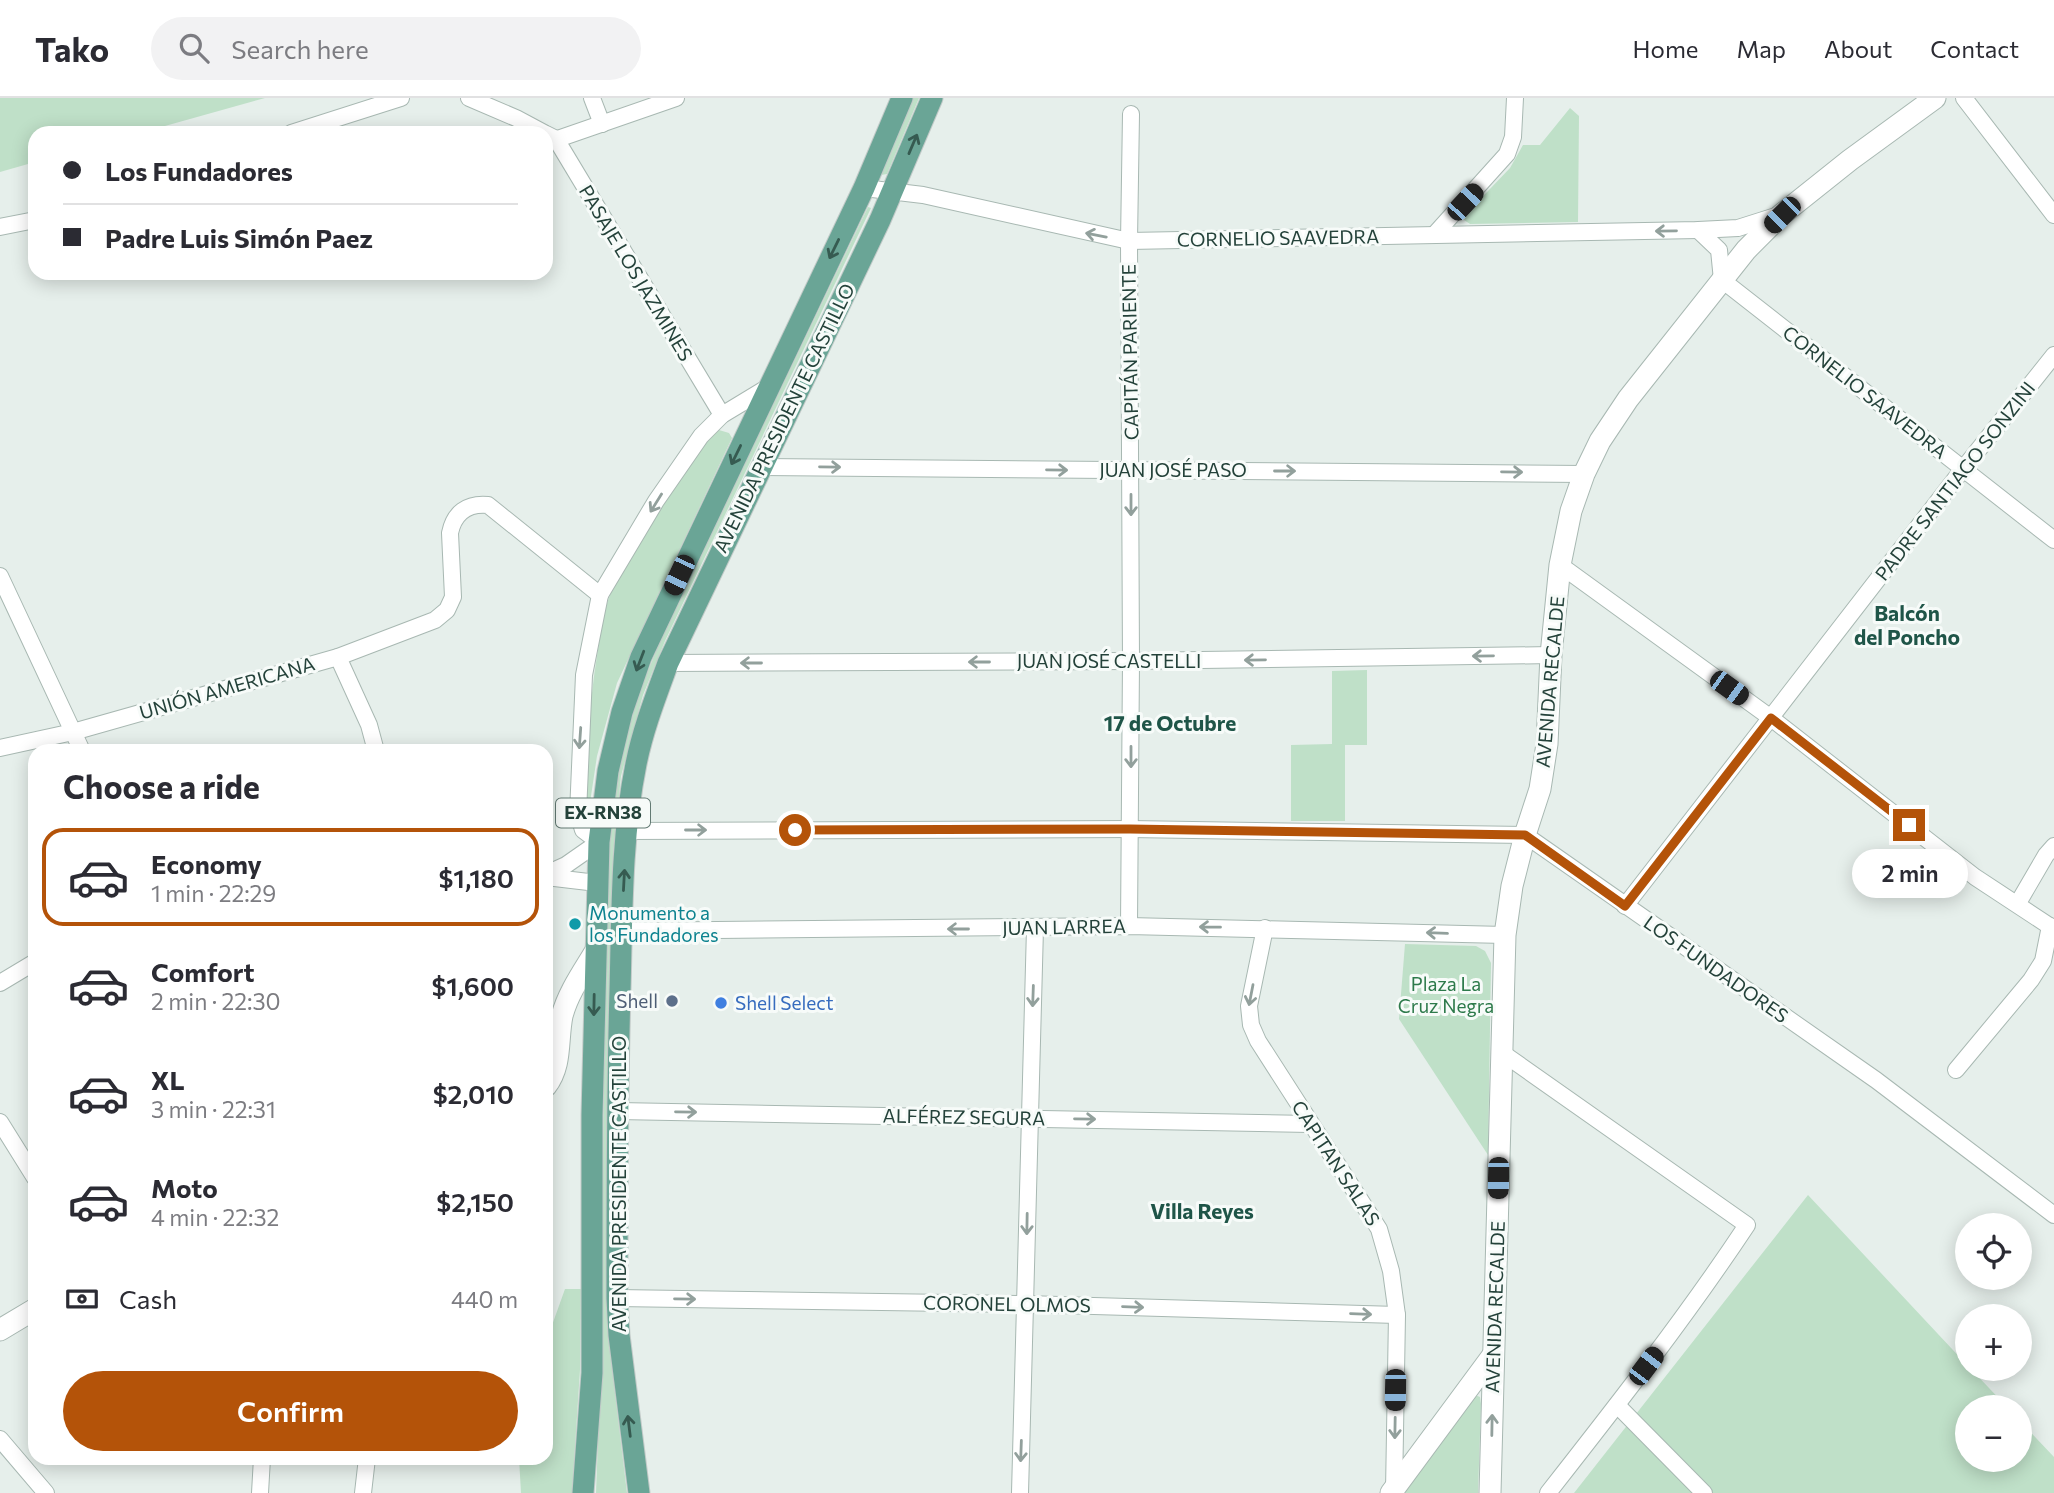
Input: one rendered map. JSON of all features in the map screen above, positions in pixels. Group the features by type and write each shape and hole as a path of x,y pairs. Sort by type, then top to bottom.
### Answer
{"main road":[{"name":"AVENIDA PRESIDENTE CASTILLO","path":"639,1493 618,1335 617,1298 622,931 627,831 636,765 647,719 668,663 893,190 932,98"},
{"name":"AVENIDA PRESIDENTE CASTILLO","path":"583,1493 592,1373 595,952 599,842 622,712 641,657 864,188 896,104"}],"street":[{"path":"313,126 401,98"},
{"path":"468,98 529,126"},
{"path":"592,98 602,124"},
{"path":"553,136 602,124 676,98"},
{"path":"1434,235 1507,154 1513,137 1516,98"},
{"name":"AVENIDA RECALDE","path":"1490,1493 1506,935 1513,886 1525,835 1540,789 1547,744 1551,655 1560,565 1571,512 1584,474 1600,441 1628,399 1746,250 1782,215 1850,160 1935,98"},
{"path":"1964,98 2054,215"},
{"name":"CAPITÁN PARIENTE","path":"1129,926 1131,114"},
{"name":"PASAJE LOS JAZMINES","path":"553,145 722,415"},
{"name":"CORNELIO SAAVEDRA","path":"864,188 923,195 1129,241 1698,230 1738,228 1782,215"},
{"path":"0,228 28,222"},
{"path":"1698,230 1719,250 1722,280"},
{"name":"CORNELIO SAAVEDRA","path":"1722,280 2054,540"},
{"name":"PADRE SANTIAGO SONZINI","path":"1625,906 1963,468 2054,355"},
{"path":"553,872 599,842 583,830 578,813 584,675 600,595 656,501 701,436 722,415 770,386"},
{"name":"JUAN JOSÉ PASO","path":"761,467 1584,474"},
{"name":"UNIÓN AMERICANA","path":"0,748 74,732 338,657 435,620 447,610 453,597 450,533 452,524 462,510 479,504 488,505 600,595"},
{"path":"1560,565 1771,718 1975,877 2052,927 2043,961 2031,981 1956,1070"},
{"path":"0,576 79,744"},
{"name":"JUAN JOSÉ CASTELLI","path":"668,663 1131,661 1551,655"},
{"path":"338,657 369,725 374,744"},
{"path":"627,831 1130,829 1525,835"},
{"name":"LOS FUNDADORES","path":"1525,835 1876,1080 2054,1215"},
{"path":"2018,903 2054,846"},
{"path":"553,876 597,883"},
{"name":"JUAN LARREA","path":"622,931 1129,926 1506,935"},
{"path":"1020,1493 1035,928"},
{"name":"CAPITAN SALAS","path":"1265,929 1249,1006 1251,1025 1258,1041 1310,1124 1379,1228 1391,1271 1397,1315 1393,1492"},
{"path":"553,1072 558,1062 562,1016 574,986 595,952"},
{"path":"0,983 28,966"},
{"path":"1501,1052 1747,1225 1719,1268 1548,1493"},
{"name":"ALFÉREZ SEGURA","path":"618,1111 1310,1124"},
{"path":"0,1122 28,1167"},
{"name":"CORONEL OLMOS","path":"617,1298 1026,1304 1397,1315"},
{"path":"0,1331 28,1313"},
{"path":"1393,1492 1493,1355"},
{"path":"1617,1405 1704,1493"},
{"path":"0,1439 46,1493"},
{"path":"258,1465 260,1493"},
{"path":"363,1493 366,1465"}],"green space":[{"path":"0,98 265,98 165,126 28,126 28,164 0,172"},
{"path":"913,98 919,98 887,174 881,175"},
{"path":"1570,108 1579,116 1578,222 1470,224 1464,220 1466,214 1510,168 1523,145 1540,145"},
{"path":"868,207 871,208 665,641 643,695 621,776 613,855 607,1195 608,1335 627,1493 596,1493 602,1335 607,854 616,775 639,693 661,639"},
{"path":"719,430 729,433 732,438 617,683 597,756 588,816 584,820 590,709 608,600 624,566 659,510 709,436"},
{"path":"1367,670 1367,745 1345,745 1345,821 1291,821 1291,745 1332,744 1332,671"},
{"name":"Plaza La Cruz Negra","path":"1405,944 1476,946 1485,951 1491,963 1488,1155 1399,1019"},
{"path":"1808,1195 1955,1352 1955,1381 1982,1381 1996,1395 1955,1395 1955,1472 2032,1472 2032,1434 2054,1457 2054,1493 1574,1493"},
{"path":"565,1289 581,1289 580,1370 572,1493 521,1493 519,1465 553,1465 553,1322"},
{"path":"1475,1395 1480,1397 1481,1404 1478,1493 1404,1493"}],"place":[{"name":"Monumento a los Fundadores","path":"575,924"},
{"name":"Shell","path":"672,1001"},
{"name":"Shell Select","path":"721,1003"}],"district":[{"name":"Balcón del Poncho","path":"1907,626"},
{"name":"17 de Octubre","path":"1170,724"},
{"name":"Villa Reyes","path":"1202,1212"}],"route":[{"path":"795,830 1130,829 1525,835 1625,906 1771,718 1909,825"}]}
